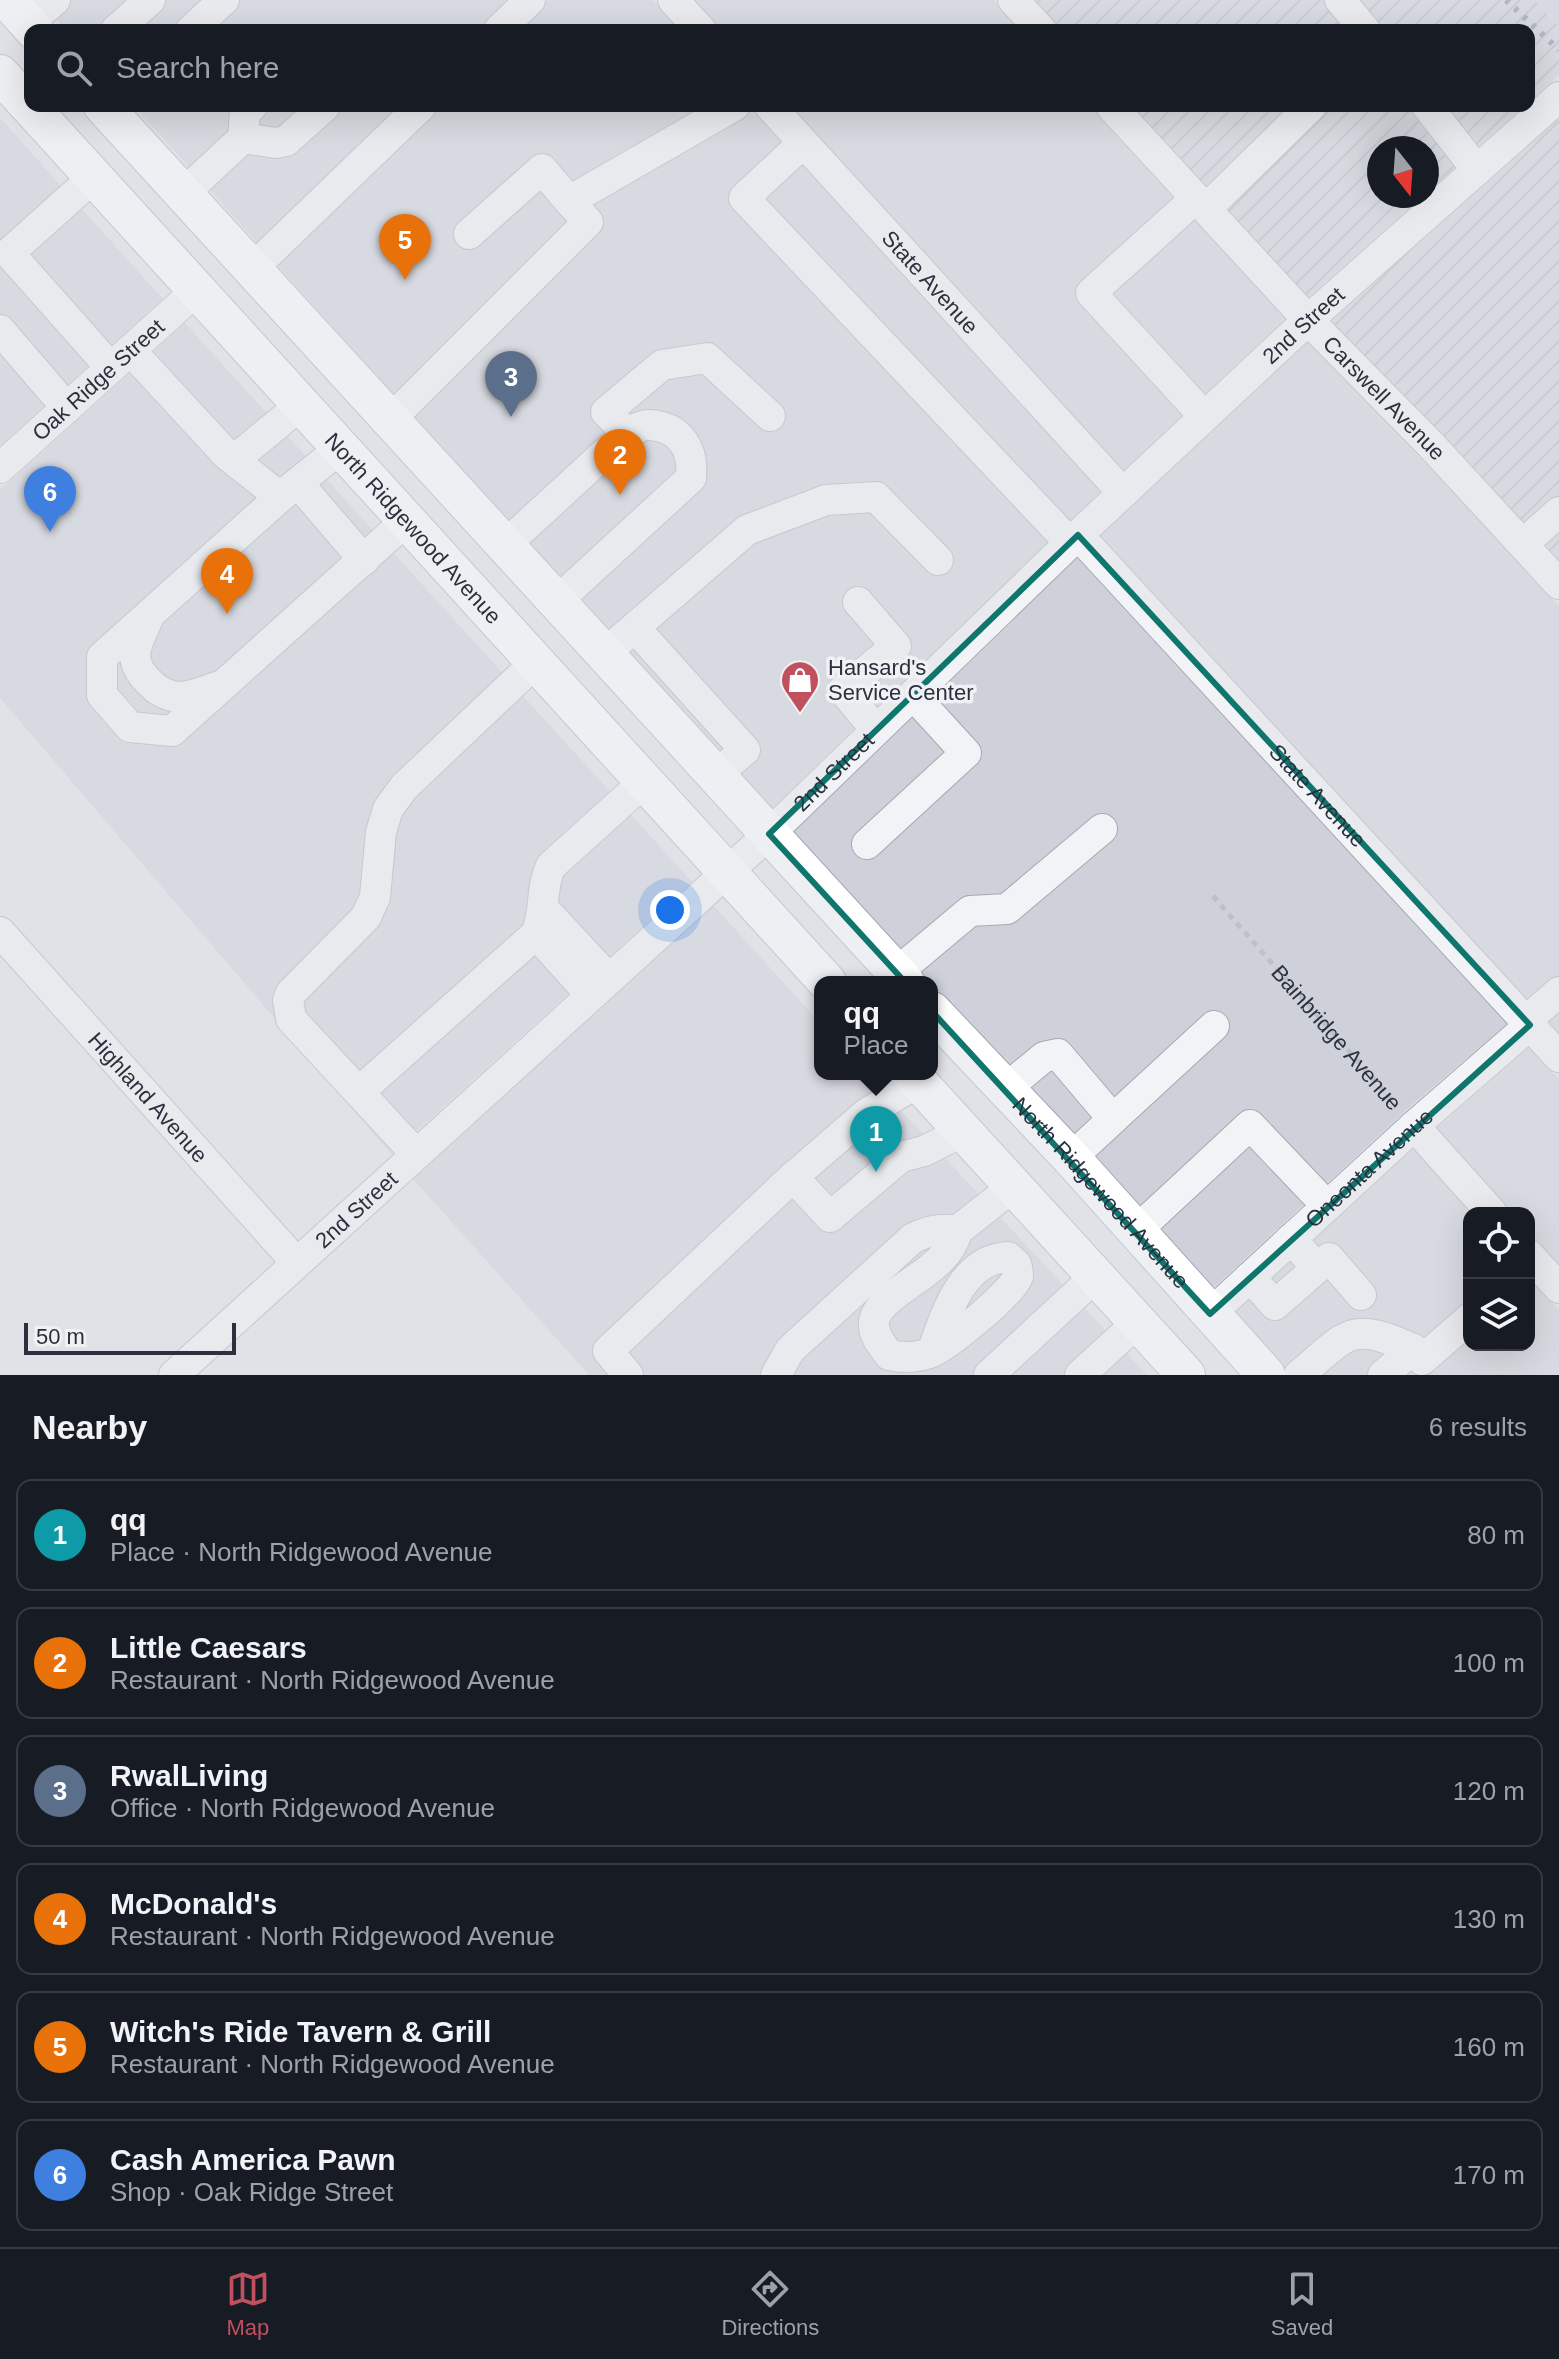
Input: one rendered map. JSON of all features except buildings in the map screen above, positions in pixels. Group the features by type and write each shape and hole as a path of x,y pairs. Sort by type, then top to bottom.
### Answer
{"main road":[{"name":"North Ridgewood Avenue","path":"4,86 24,106"},
{"name":"North Ridgewood Avenue","path":"30,112 94,177 822,976"},
{"path":"109,112 900,976"},
{"name":"North Ridgewood Avenue","path":"938,1018 1071,1158 1266,1375"},
{"path":"916,1080 1186,1375"}],"street":[{"path":"123,24 150,0"},
{"path":"198,24 224,0"},
{"path":"505,24 530,0"},
{"path":"673,0 695,24"},
{"path":"1013,0 1035,24"},
{"path":"1340,0 1360,24"},
{"name":"2nd Street","path":"174,1375 769,834 1074,539 1308,320 1559,97"},
{"path":"183,194 243,138 245,112"},
{"path":"243,138 276,143 286,141 318,112"},
{"path":"252,269 415,112"},
{"path":"569,201 724,112"},
{"name":"State Avenue","path":"775,112 1123,493"},
{"name":"Carswell Avenue","path":"1117,112 1308,320 1431,445 1559,584"},
{"path":"1204,416 1091,293 1201,204 1304,112"},
{"path":"1432,112 1477,170"},
{"name":"State Avenue","path":"803,143 744,198 1074,539 1559,1057"},
{"path":"390,420 588,222 542,169 469,234"},
{"path":"94,177 4,256 234,460 289,490 364,560"},
{"name":"Oak Ridge Street","path":"0,468 197,290"},
{"path":"0,330 67,408"},
{"path":"627,433 606,412 662,365 707,358 770,416"},
{"path":"234,460 302,404"},
{"path":"505,545 627,433 648,424 670,429 684,442 693,460 691,478 556,602"},
{"path":"341,448 289,490 102,657 102,695 130,727 172,731 407,520"},
{"path":"604,654 747,530 826,500 876,497 938,560"},
{"path":"1523,544 1559,512"},
{"path":"858,602 896,646 843,690 876,730"},
{"path":"150,614 137,644 134,660 137,669 159,692 168,696 191,696 225,684"},
{"path":"635,628 745,750 715,776"},
{"path":"416,1154 291,1019 288,1000 291,993 366,917 375,897 381,832 388,809 404,787 536,662"},
{"path":"867,844 966,753 913,695"},
{"path":"360,1091 539,921 545,879 551,866 645,781"},
{"path":"902,976 970,911 1007,909 1102,829"},
{"path":"539,921 600,987"},
{"name":"Highland Avenue","path":"0,932 296,1262"},
{"name":"Oneonta Avenue","path":"1210,1314 1559,992"},
{"path":"1071,1158 1214,1026"},
{"path":"1004,1090 1044,1057 1058,1054 1113,1119"},
{"path":"628,1375 608,1351 793,1177 866,1114 911,1080"},
{"path":"1136,1231 1250,1125 1327,1206"},
{"name":"Bainbridge Avenue","path":"1414,1126 1487,1207"},
{"path":"793,1177 830,1217 901,1157 924,1151 964,1131"},
{"path":"1014,1186 957,1231 949,1252 883,1306 874,1321 877,1338 889,1355 907,1358 932,1352 955,1338 1011,1289 1018,1276 1016,1264 1055,1231"},
{"path":"776,1375 790,1350 913,1238 928,1231 957,1231"},
{"path":"1291,1239 1317,1268"},
{"path":"1250,1277 1275,1305 1329,1258 1361,1295"},
{"path":"1535,1265 1559,1288"},
{"path":"989,1375 1096,1276"},
{"path":"1082,1373 1138,1322"},
{"path":"1299,1375 1345,1336 1365,1333 1382,1335 1413,1349 1422,1360 1463,1324"},
{"path":"1383,1375 1413,1349"}],"path":[{"name":"Bainbridge Avenue","path":"1213,896 1414,1126"}],"highlighted area":[{"path":"1078,535 1530,1025 1210,1314 769,834"}],"shaded area":[{"path":"39,0 653,0 675,24 61,24"},
{"path":"693,0 994,0 1016,24 715,24"},
{"path":"1034,0 1535,0 1559,27 1559,75 1535,97 1535,24 1056,24"},
{"path":"1535,0 1559,0 1559,27"},
{"path":"139,112 755,112 1101,491 769,811"},
{"path":"795,112 1097,112 1286,318 1123,471"},
{"path":"1137,112 1517,112 1439,181 1439,136 1367,136 1367,208 1409,208 1308,298"},
{"path":"0,118 163,299 0,446"},
{"path":"1559,118 1559,562 1441,434 1330,322"},
{"path":"185,323 692,882 391,1154 0,698 0,490"},
{"path":"1308,342 1421,457 1559,606 1559,1035 1100,536"},
{"path":"1078,557 1508,1023 1413,1104 1210,1291 938,996 938,976 919,976 790,835"},
{"path":"714,906 814,1016 814,1080 873,1080 1147,1375 589,1375 413,1179"},
{"path":"1530,1047 1559,1079 1559,1266 1535,1239 1535,1207 1507,1207 1436,1129"},
{"path":"1414,1148 1467,1207 1463,1207 1463,1351 1535,1351 1535,1284 1559,1310 1559,1375 1286,1375 1232,1315"}],"railway":[{"path":"1506,0 1531,24"},
{"path":"1535,27 1559,50"}],"place":[{"name":"Witch's Ride Tavern & Grill","path":"405,280"},
{"name":"RwalLiving","path":"511,417"},
{"name":"Little Caesars","path":"620,495"},
{"name":"Cash America Pawn","path":"50,532"},
{"name":"McDonald's","path":"227,614"},
{"name":"Hansard's Service Center","path":"800,714"},
{"name":"qq","path":"876,1172"}]}
